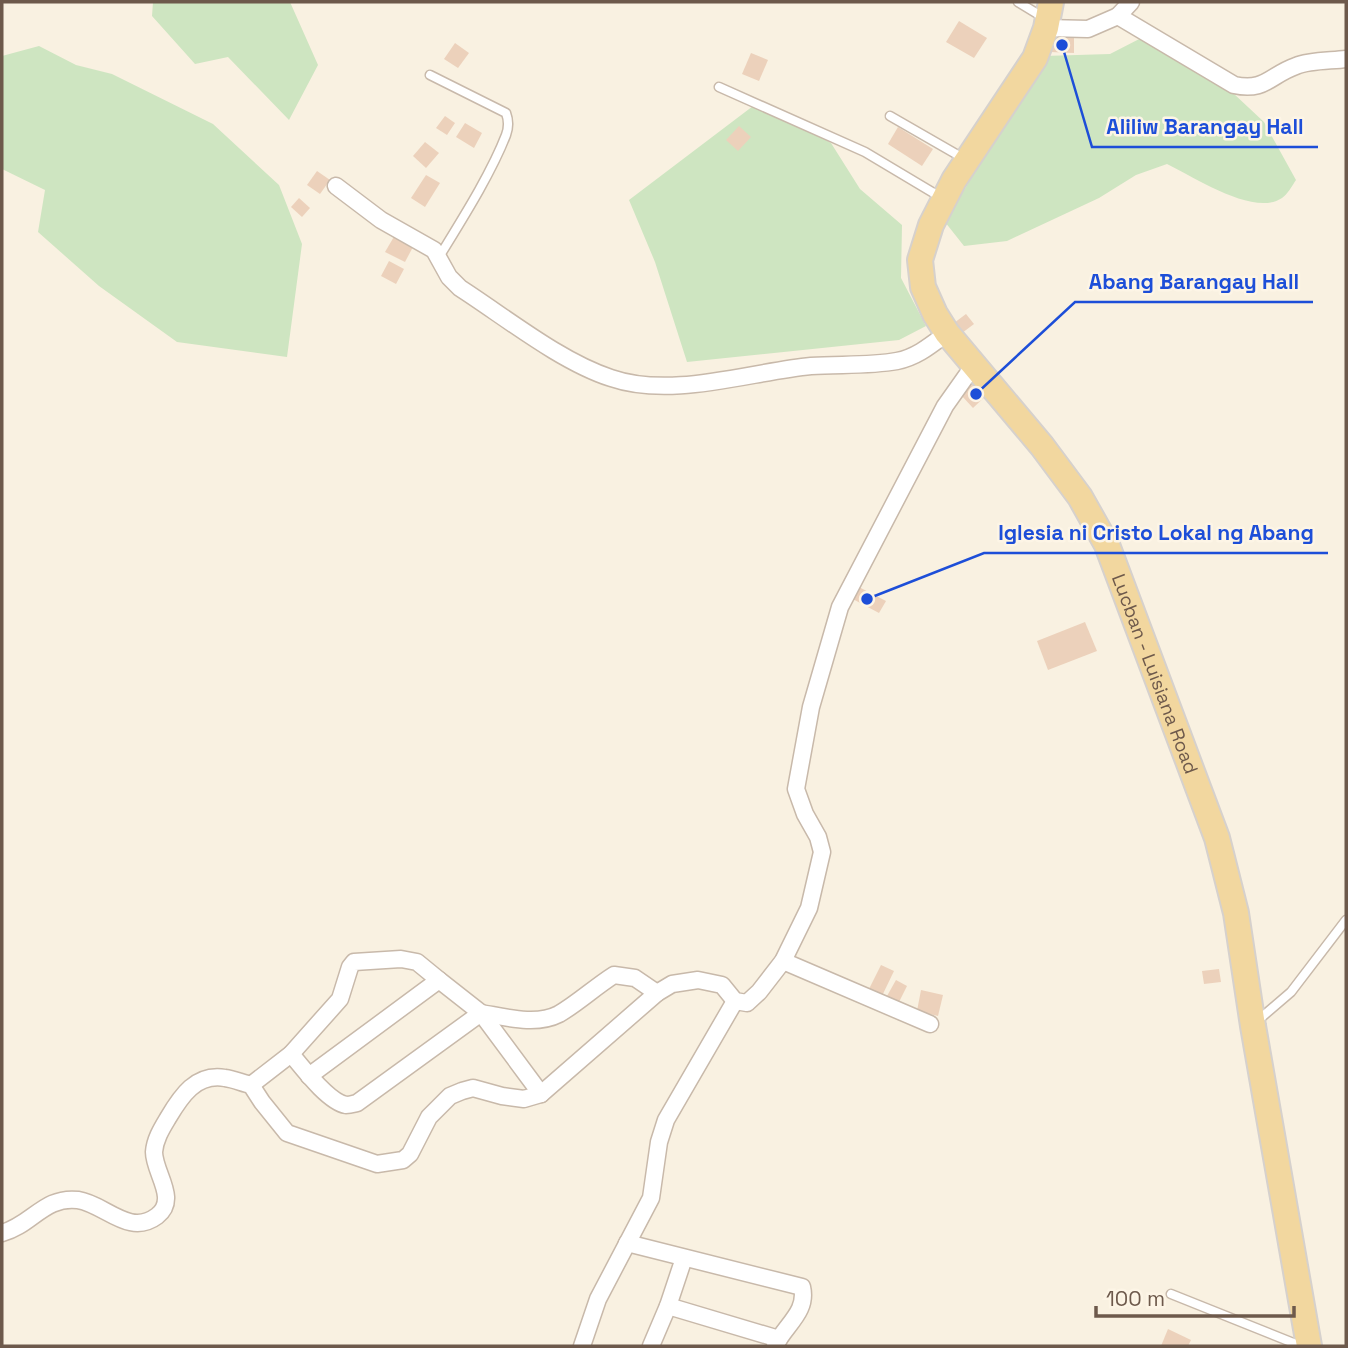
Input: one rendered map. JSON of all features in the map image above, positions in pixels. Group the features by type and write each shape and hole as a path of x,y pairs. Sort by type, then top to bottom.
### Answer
{"main road":[{"name":"Lucban - Luisiana Road","path":"1049,17 1035,58 967,160 931,225 920,260 923,287 935,314 947,332 1042,446 1080,497 1107,545 1217,838 1236,913 1309,1346"}],"street":[{"path":"1049,17 1088,29 1118,16 1131,2"},
{"path":"1118,16 1234,85 1249,89 1264,85 1298,65 1346,59"},
{"path":"336,186 381,220 434,250 449,277 460,288 566,357 610,378 640,385 679,385 811,366 898,361 921,353 947,332"},
{"path":"2,1233 27,1222 54,1201 64,1200 80,1200 125,1222 143,1223 155,1218 167,1203 154,1151 157,1138 187,1089 198,1082 224,1078 251,1085 287,1132 377,1164 403,1160 410,1154 429,1117 450,1096 473,1088 524,1100 541,1094 657,993 673,984 698,980 722,985 735,1001 747,1003 783,961 809,908 822,852 796,789 811,707 840,607 946,406 974,365"},
{"path":"251,1085 291,1054 340,999 349,967 354,961 401,959 417,962 481,1013 541,1094"},
{"path":"783,961 930,1024"},
{"path":"291,1054 334,1100 346,1105 357,1103 481,1013 521,1019 546,1018 558,1014 614,975 635,978 657,993"},
{"path":"309,1076 439,980"},
{"path":"582,1346 598,1299 651,1198 659,1142 666,1120 735,1001"},
{"path":"627,1243 802,1287 804,1297 800,1311 777,1343 668,1306"},
{"path":"651,1346 684,1258"}],"lane":[{"path":"1018,2 1049,17"},
{"path":"429,75 506,113 509,121 503,141 439,257"},
{"path":"719,87 864,152 944,200"},
{"path":"890,116 967,160"},
{"path":"1253,1026 1291,992 1346,920"},
{"path":"1171,1294 1301,1346"}],"green space":[{"path":"153,2 290,2 318,65 289,120 228,57 195,64 152,16"},
{"path":"1147,35 1233,93 1264,122 1296,180 1286,195 1270,203 1240,199 1167,164 1136,175 1099,198 1007,241 964,246 945,222 1044,56 1110,54"},
{"path":"39,46 76,65 112,74 213,124 279,185 302,244 287,357 177,342 99,286 38,232 45,190 2,169 2,56"},
{"path":"757,103 831,143 860,189 902,225 901,278 926,326 899,340 687,362 655,262 629,200"}],"building":[{"path":"959,21 987,38 974,58 946,42"},
{"path":"1050,37 1074,38 1074,53 1050,52"},
{"path":"455,43 469,53 458,68 444,59"},
{"path":"751,53 768,60 759,81 742,74"},
{"path":"445,116 455,123 447,135 436,128"},
{"path":"465,123 482,133 474,148 456,137"},
{"path":"739,126 751,137 738,151 726,140"},
{"path":"898,127 933,149 922,166 888,144"},
{"path":"425,142 439,153 426,168 413,156"},
{"path":"317,171 330,180 320,194 307,185"},
{"path":"426,175 440,183 425,207 411,198"},
{"path":"299,198 310,208 302,217 291,207"},
{"path":"395,235 414,245 405,262 385,252"},
{"path":"389,261 404,269 396,284 381,276"},
{"path":"966,314 974,324 962,333 954,323"},
{"path":"978,379 990,392 973,408 961,395"},
{"path":"855,585 886,601 879,613 849,597"},
{"path":"1085,622 1097,651 1048,670 1037,641"},
{"path":"881,965 894,971 881,998 868,991"},
{"path":"1219,969 1221,982 1204,984 1202,971"},
{"path":"896,980 907,986 899,1002 887,996"},
{"path":"921,990 943,995 938,1016 917,1011"},
{"path":"1168,1329 1191,1340 1188,1346 1161,1346"}],"place":[{"name":"Aliliw Barangay Hall","path":"1062,45"},
{"name":"Abang Barangay Hall","path":"976,394"},
{"name":"Iglesia ni Cristo Lokal ng Abang","path":"867,599"}]}
